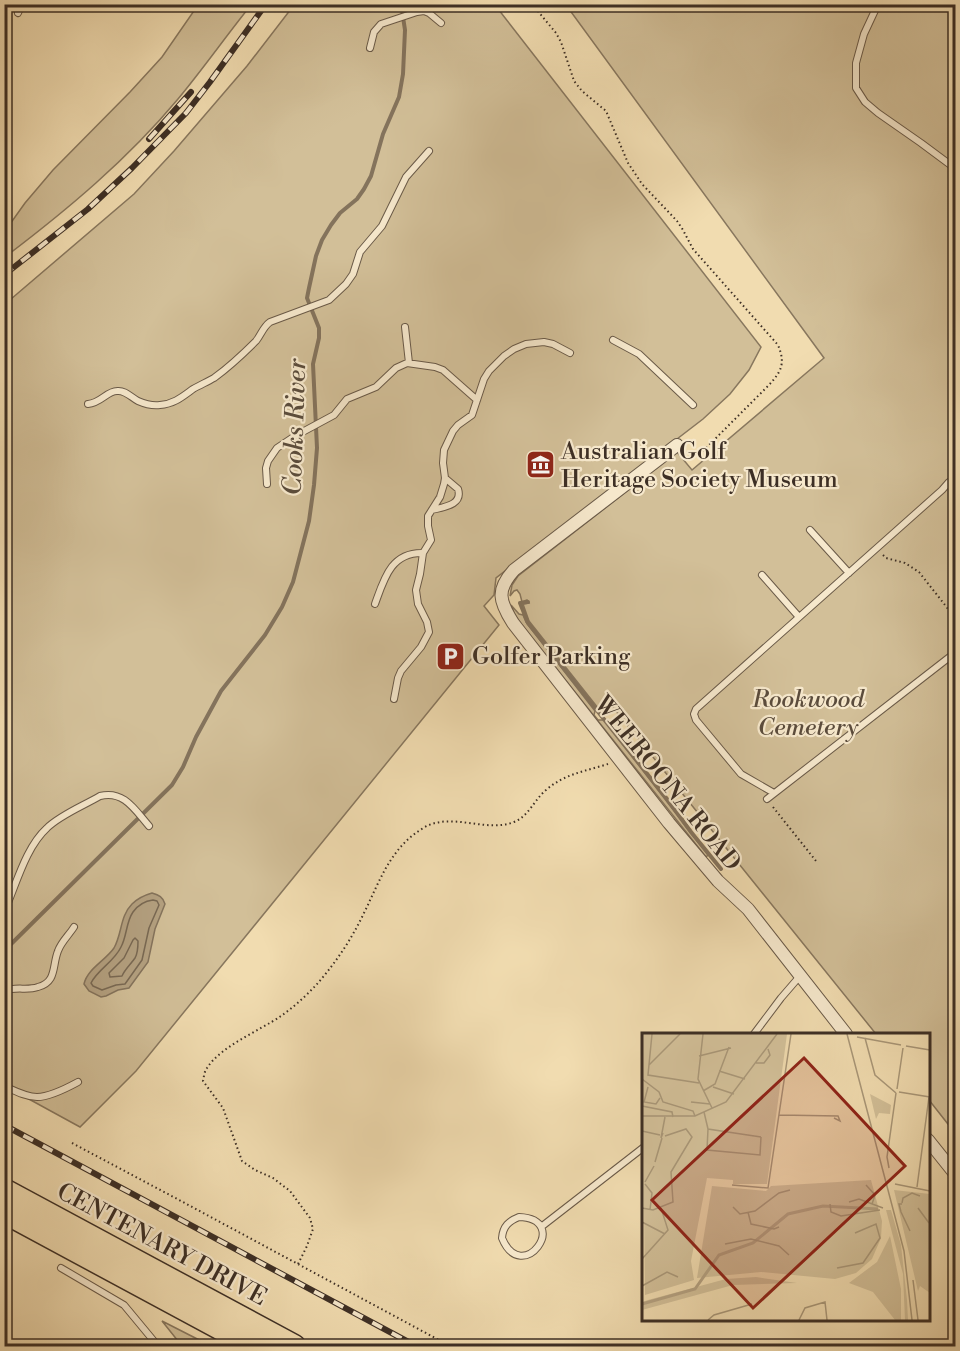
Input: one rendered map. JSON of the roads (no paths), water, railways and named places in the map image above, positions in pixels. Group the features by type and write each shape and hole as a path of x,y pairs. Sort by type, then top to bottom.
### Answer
{"highway":[{"name":"CENTENARY DRIVE","path":"4,1190 294,1347"},
{"name":"CENTENARY DRIVE","path":"4,1212 253,1347"}],"street":[{"name":"WEEROONA ROAD","path":"677,445 523,563 502,586 501,600 513,623 669,822 727,890 748,909 844,1033"},
{"path":"930,1142 956,1175"}],"lane":[{"path":"18,13 22,4"},
{"path":"411,14 416,4"},
{"path":"425,4 429,13"},
{"path":"877,5 864,34 856,63 856,88 865,102 878,113 956,169"},
{"path":"370,48 374,32 381,24 424,11 441,23"},
{"path":"88,404 98,402 110,393 118,391 148,404 158,405 178,400 232,363 256,340 266,325 334,297 354,274 362,249 379,231 406,177 429,151"},
{"path":"405,327 409,363"},
{"path":"613,340 639,354 693,405"},
{"path":"394,699 401,671 421,647 429,632 416,596 417,584 423,553 431,540 428,516 441,496 445,478 443,457 453,431 472,415 489,372 514,349 526,344 544,342 570,353"},
{"path":"267,484 266,468 277,448 334,415 347,399 376,387 396,368 409,363 443,370 477,400"},
{"path":"432,510 458,501 460,496 458,489 445,478"},
{"path":"774,793 741,774 696,720 694,714 696,709 956,478"},
{"path":"810,530 849,573"},
{"path":"375,604 382,584 394,563 406,555 423,553"},
{"path":"762,575 800,617"},
{"path":"767,799 956,651"},
{"path":"4,912 26,860 45,829 53,822 99,796 108,794 117,795 131,805 149,826"},
{"path":"4,991 20,987 36,988 51,979 57,952 74,927"},
{"path":"755,1033 800,976"},
{"path":"4,1086 36,1097 78,1082"},
{"path":"541,1227 642,1149"},
{"path":"515,1218 529,1218 541,1227 542,1240 532,1253 515,1254 503,1242 504,1229 508,1222 515,1218"},
{"path":"61,1268 124,1305 158,1347"}],"water":[{"path":"152,893 160,897 165,904 155,929 148,962 129,988 101,997 89,991 84,984 86,979 114,948 128,909 139,899"}],"waterway":[{"name":"Cooks River","path":"4,951 172,785 221,691 265,635 282,607 293,582 309,521 317,448 313,364 319,328 307,298 316,256 322,240 340,213 357,199 364,189 371,176 383,134 399,97 403,74 405,30 401,4"},
{"path":"528,602 520,603 528,623 721,869"},
{"path":"601,715 608,710"}],"railway":[{"path":"4,275 88,209 186,113 266,4"},
{"path":"149,139 191,92"},
{"path":"4,1125 416,1346"}],"place":[{"name":"Australian Golf Heritage Society Museum","path":"540,465"},
{"name":"Golfer Parking","path":"451,656"}],"park label":[{"name":"Rookwood Cemetery","path":"808,713"}]}
